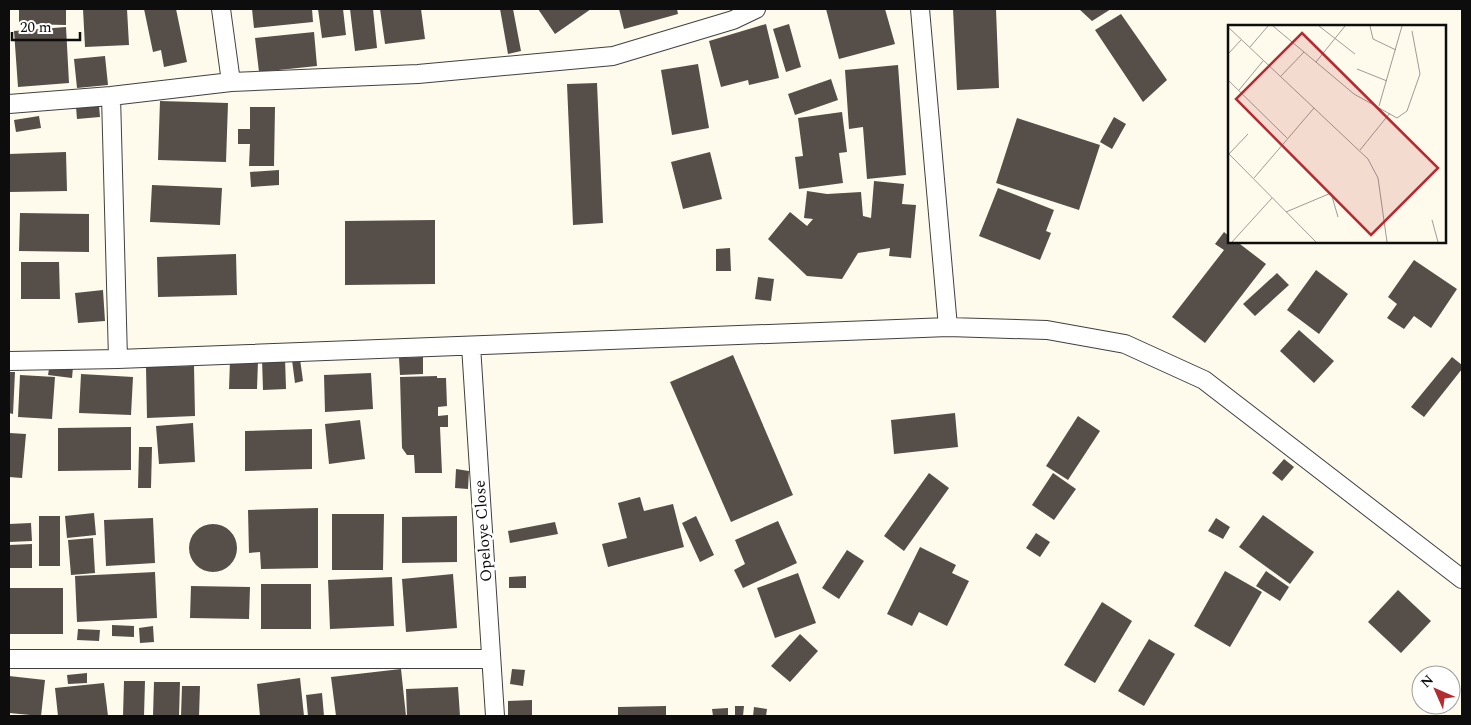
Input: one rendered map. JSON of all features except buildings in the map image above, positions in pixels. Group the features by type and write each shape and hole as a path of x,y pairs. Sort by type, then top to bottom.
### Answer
{"street":[{"path":"221,9 231,82"},
{"path":"9,104 111,96 231,82 418,74 613,56 733,20 756,9"},
{"path":"920,9 948,327"},
{"path":"111,96 118,359"},
{"path":"9,361 118,359 948,327 1047,330 1125,344 1204,380 1462,579"},
{"name":"Opeloye Close","path":"471,346 495,716"},
{"path":"9,659 491,659"}]}
